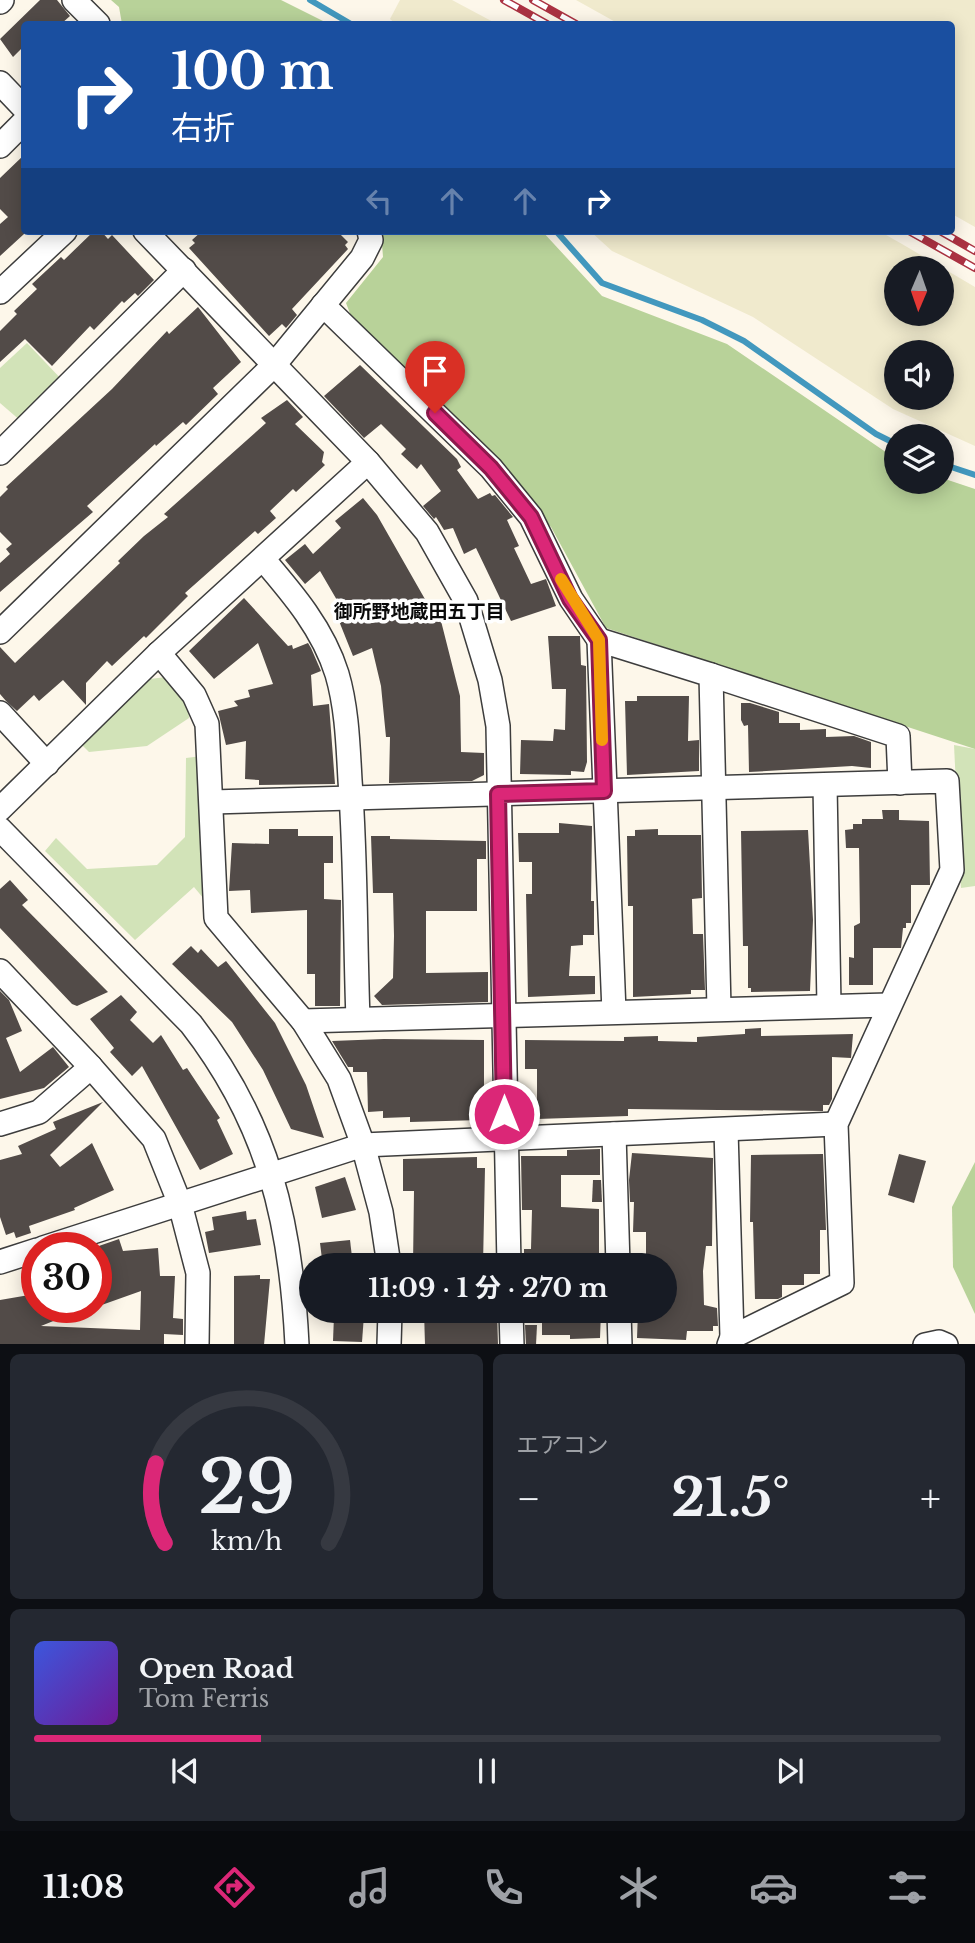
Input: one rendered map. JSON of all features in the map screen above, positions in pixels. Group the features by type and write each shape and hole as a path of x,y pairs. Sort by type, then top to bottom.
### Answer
{"street":[{"path":"74,0 95,21"},
{"path":"0,83 21,105"},
{"path":"0,146 21,125"},
{"path":"1,292 61,235"},
{"path":"149,235 368,463 427,532 466,601 490,680 498,726 504,1139 509,1253"},
{"path":"0,632 274,365 362,258 371,240 370,235"},
{"path":"0,453 184,270"},
{"path":"323,304 491,468 531,517 570,599 599,640 614,1012"},
{"path":"0,808 159,653 368,463"},
{"path":"263,559 297,598 320,635 337,675 346,725 352,798 358,1019"},
{"path":"599,640 898,736 900,783"},
{"path":"159,653 194,695 207,724 216,918 303,1021 339,1079 363,1145 381,1212 387,1253"},
{"path":"711,675 716,788 719,1009"},
{"path":"0,713 47,764"},
{"path":"212,802 947,781 952,870 888,1005 836,1124 842,1283 730,1341 726,1130"},
{"path":"825,785 829,1006"},
{"path":"0,828 191,1024 214,1054 248,1111 272,1173 294,1275 297,1344"},
{"path":"1,974 91,1067 154,1139 180,1204 198,1273 197,1344"},
{"path":"303,1021 888,1005"},
{"path":"0,1124 38,1112 91,1067"},
{"path":"93,1232 363,1145 836,1124"},
{"path":"614,1135 618,1253"},
{"path":"0,1262 21,1255"},
{"path":"389,1344 390,1323"},
{"path":"511,1323 512,1344"},
{"path":"619,1323 620,1344"}],"shaded area":[{"path":"400,0 452,0 491,21 392,21 390,19"},
{"path":"576,0 975,0 975,227 955,216 955,21 614,21"},
{"path":"594,235 886,235 922,256 884,256 884,326 954,326 954,275 975,287 975,446 954,437 954,424 926,424 895,410 954,410 954,340 884,340 884,403 753,317 612,251"}],"green space":[{"path":"111,0 281,0 323,21 121,21 119,7"},
{"path":"381,235 546,235 602,296 727,344 884,451 884,494 954,494 954,482 975,489 975,749 606,628 551,527 359,337 346,303 383,257"},
{"path":"27,343 64,382 22,422 0,403 0,368"},
{"path":"166,677 188,705 189,718 147,746 89,752 82,745 150,679"},
{"path":"954,745 975,749 975,886 961,888"},
{"path":"202,756 209,905 194,887 135,940 45,851 56,838 87,869 157,865 185,837 186,758"},
{"path":"975,1162 975,1314 953,1267 952,1207"}],"building":[{"path":"40,0 57,0 70,16 64,21 21,21 21,49 13,57 0,39"},
{"path":"21,158 23,235 0,256 0,224 8,217 0,209 0,178"},
{"path":"90,235 104,235 108,239 112,235 154,280 138,296 135,293 124,303 122,301 94,330 90,326 52,366 25,339 0,362 0,331 17,314 14,311 37,289 32,284 61,257 64,260"},
{"path":"198,235 341,235 348,242 345,245 348,249 292,309 297,315 286,328 282,324 269,336 189,248 195,243 192,240"},
{"path":"198,307 241,362 213,388 218,394 186,425 183,422 156,446 155,444 87,506 93,512 0,592 0,563 10,554 6,549 12,544 0,532 0,497 8,489 6,487 112,389 167,331 169,334"},
{"path":"360,365 457,459 461,467 457,470 478,499 490,493 495,495 513,517 507,520 519,546 514,548 531,584 546,579 556,606 511,621 476,548 464,554 453,528 444,530 436,517 434,519 423,506 441,491 421,464 417,469 401,454 406,449 381,424 364,438 324,396"},
{"path":"287,400 303,417 295,424 324,452 322,462 325,465 296,492 293,489 270,511 276,518 258,534 255,531 185,593 188,596 146,638 144,636 112,666 107,661 86,683 86,705 63,680 39,701 34,695 17,711 0,694 0,647 15,663 120,563 118,561 144,536 168,517 164,514 266,423 261,418"},
{"path":"363,498 377,515 438,622 441,621 460,696 461,752 484,753 484,775 472,781 389,783 390,737 386,737 381,686 372,648 353,656 335,611 341,607 320,571 305,584 285,560 305,544 313,554 341,528 335,521"},
{"path":"244,598 288,646 292,645 293,649 308,643 311,648 321,671 311,675 313,706 329,704 335,784 259,785 259,780 245,779 246,741 226,745 218,711 238,706 234,701 250,697 248,690 273,684 258,643 214,679 189,651"},
{"path":"548,636 580,636 581,665 586,666 587,762 584,772 571,771 571,775 520,774 521,740 553,741 554,729 565,730 566,689 552,689"},
{"path":"637,696 689,696 688,741 699,740 699,771 627,775 625,701 637,701"},
{"path":"741,703 779,712 779,723 800,723 800,730 826,729 826,737 854,736 871,742 871,768 852,766 749,772 748,725 744,726 741,720"},
{"path":"882,810 899,810 899,820 929,821 930,885 911,885 911,923 906,923 906,928 903,928 901,948 873,948 873,985 849,985 849,957 854,958 854,926 860,923 859,848 846,848 845,830 853,829 853,824 862,824 862,819 883,819"},
{"path":"559,823 592,826 591,901 594,901 594,935 583,935 583,945 571,946 569,976 595,976 595,994 528,997 526,894 532,894 532,862 519,862 518,833 559,833"},
{"path":"269,829 298,829 298,836 333,836 333,863 324,863 324,899 341,900 340,1006 315,1006 315,974 307,974 307,910 251,913 250,890 229,891 232,843 269,844"},
{"path":"658,829 658,835 701,835 702,898 692,899 693,934 703,934 705,990 691,990 691,994 633,997 633,906 628,906 627,836 635,836 635,830"},
{"path":"808,830 813,920 810,991 751,992 751,988 748,988 748,946 743,946 741,831"},
{"path":"371,836 390,836 390,839 486,841 486,859 477,859 477,911 426,911 426,973 488,972 488,1002 382,1005 374,996 393,978 394,936 393,893 373,893"},
{"path":"10,880 28,900 22,905 108,992 77,1006 72,1004 0,928 0,889"},
{"path":"191,946 198,953 201,949 218,967 226,961 275,1023 306,1085 324,1138 291,1129 263,1070 232,1022 172,964"},
{"path":"0,991 9,1000 22,1031 6,1038 20,1072 53,1047 69,1067 44,1088 0,1099"},
{"path":"121,995 137,1012 130,1020 153,1043 161,1035 183,1070 187,1068 220,1118 217,1120 233,1154 200,1170 142,1066 132,1076 110,1052 114,1048 90,1019"},
{"path":"761,1028 761,1036 853,1034 851,1058 832,1057 832,1099 829,1105 823,1105 823,1111 628,1109 628,1116 537,1119 537,1069 525,1069 525,1040 624,1041 624,1037 658,1036 658,1041 697,1042 697,1037 745,1034 745,1029"},
{"path":"484,1040 484,1111 480,1111 481,1120 410,1122 410,1117 383,1118 383,1111 368,1112 367,1072 353,1072 353,1067 348,1067 332,1041"},
{"path":"103,1102 50,1155 60,1167 92,1143 114,1190 74,1208 75,1210 29,1226 31,1232 21,1232 21,1236 16,1238 14,1232 6,1235 0,1217 0,1160 22,1154 18,1146 56,1129 53,1122"},
{"path":"600,1149 600,1175 561,1175 561,1207 599,1209 599,1253 524,1253 524,1249 531,1249 532,1210 522,1210 521,1156 567,1156 567,1150"},
{"path":"632,1153 713,1158 712,1246 706,1246 703,1271 704,1305 717,1308 718,1326 713,1326 713,1331 687,1331 686,1340 637,1338 638,1323 677,1323 677,1253 646,1253 646,1232 633,1232 634,1202 630,1202"},
{"path":"823,1154 826,1230 820,1230 820,1274 804,1274 804,1285 782,1285 782,1297 778,1299 755,1299 753,1222 750,1222 751,1155"},
{"path":"899,1154 926,1161 914,1203 888,1195"},
{"path":"477,1157 477,1168 485,1168 483,1253 413,1253 414,1191 403,1191 403,1159"},
{"path":"345,1177 356,1210 322,1218 315,1187"},
{"path":"593,1180 601,1180 602,1202 592,1202"},
{"path":"246,1211 247,1220 256,1219 261,1245 209,1253 205,1232 214,1230 212,1217"},
{"path":"119,1239 123,1251 158,1248 160,1276 175,1276 173,1318 183,1319 183,1335 164,1334 164,1344 0,1344 0,1300 21,1296 21,1323 140,1330 141,1291 112,1301 112,1241"},
{"path":"350,1240 352,1253 321,1253 320,1243"},
{"path":"260,1275 260,1279 270,1279 264,1344 234,1344 234,1276"},
{"path":"334,1323 363,1323 362,1342 333,1341"},
{"path":"424,1323 497,1323 498,1344 425,1344"},
{"path":"542,1323 601,1323 600,1338 570,1339 570,1335 542,1335"},
{"path":"525,1325 537,1325 536,1344 526,1344"}],"waterway":[{"path":"310,0 346,21"},
{"path":"560,235 602,283 702,320 744,341 884,438"},
{"path":"954,468 975,475"}],"railway":[{"path":"504,0 542,21"},
{"path":"533,0 571,21"},
{"path":"916,235 975,268"},
{"path":"947,235 975,251"}],"slow traffic":[{"path":"561,579 570,599 599,640 602,740"}],"district":[{"name":"御所野地蔵田五丁目","path":"419,611"}],"route":[{"path":"435,413 491,468 531,517 570,599 599,640 604,791 498,794 504,1114"}]}
